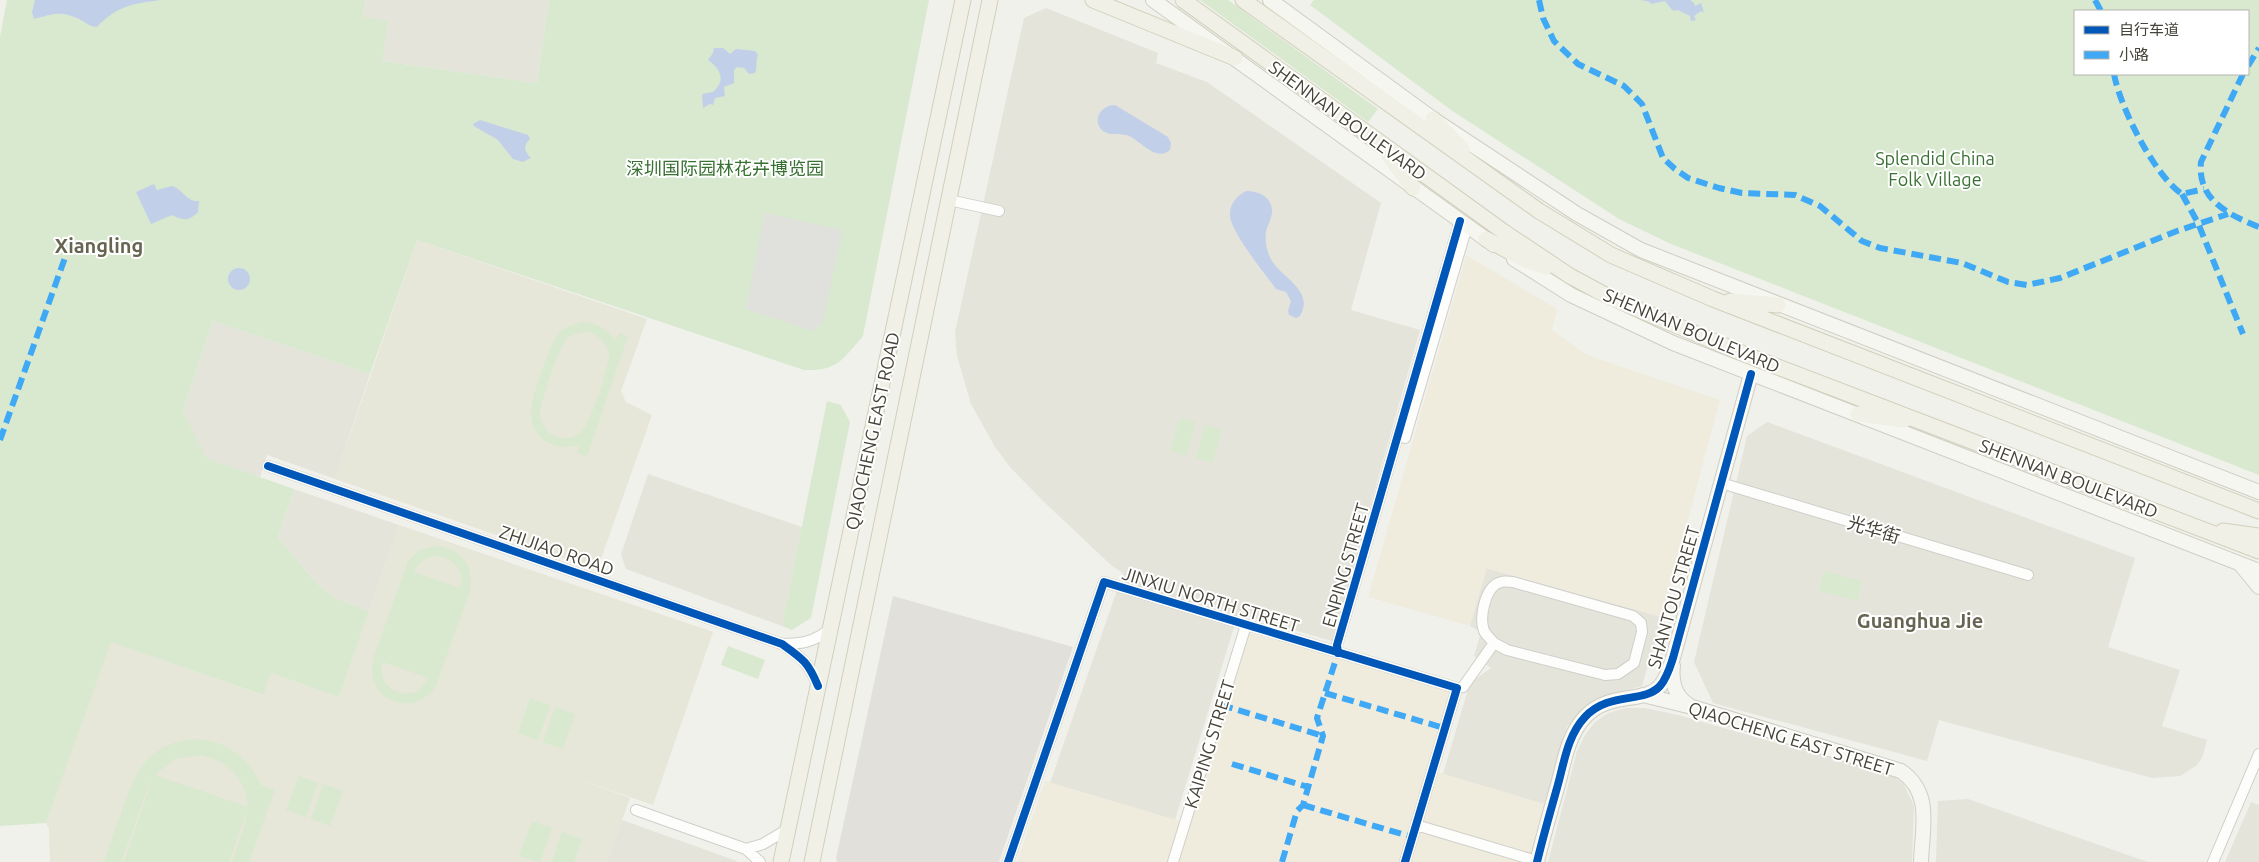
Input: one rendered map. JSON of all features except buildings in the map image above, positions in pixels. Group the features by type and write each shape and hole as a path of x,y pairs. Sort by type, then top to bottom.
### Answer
{"main road":[{"name":"QIAOCHENG EAST ROAD","path":"780,862 963,0"},
{"name":"QIAOCHENG EAST ROAD","path":"815,859 990,0"},
{"path":"986,19 997,0"},
{"path":"1093,0 1235,58"},
{"path":"1154,0 1463,224 1532,271 1588,303 1673,343 2259,571"},
{"name":"SHENNAN BOULEVARD","path":"1183,0 1504,232 1570,276 1609,297 1749,356 2259,551"},
{"name":"SHENNAN BOULEVARD","path":"1243,0 1488,176 1578,236 1611,255 1713,299 2132,464 2259,511"},
{"path":"1270,0 1433,119 1610,234 1671,263 2259,492"},
{"path":"1433,119 1488,176"},
{"path":"1380,143 1413,188"},
{"path":"1486,239 1525,260 1570,276"},
{"path":"1713,299 1778,305"},
{"name":"SHANTOU STREET","path":"1537,862 1569,744 1580,724 1604,703 1650,693 1662,684 1673,658 1751,374"},
{"path":"1858,414 1930,424"},
{"path":"2199,528 2259,536"},
{"path":"2240,563 2259,587"},
{"path":"1673,658 1672,677 1675,688 1681,699 1692,707"},
{"name":"QIAOCHENG EAST STREET","path":"1643,695 1692,707 1901,771 1918,787 1922,796 1921,862"}],"street":[{"path":"948,200 999,210"},
{"name":"ENPING STREET","path":"1460,687 1338,653 1337,645 1463,224"},
{"name":"ZHIJIAO ROAD","path":"268,466 782,644 801,657 810,667 818,686"},
{"name":"光华街","path":"1721,483 2028,575"},
{"name":"JINXIU NORTH STREET","path":"1008,862 1104,582 1338,653"},
{"path":"1501,582 1513,582 1633,616 1641,623 1642,632 1634,663 1618,674 1605,675 1507,650 1494,643 1484,631 1482,618 1489,593 1493,587 1501,582"},
{"name":"KAIPING STREET","path":"1173,862 1246,625"},
{"name":"ZHIJIAO ROAD","path":"782,644 810,642 830,629"},
{"path":"1405,862 1460,687 1494,643"},
{"path":"1460,687 1476,684"},
{"path":"2213,862 2259,754"},
{"path":"636,810 746,849 760,862"},
{"path":"1416,825 1537,862"},
{"path":"746,849 763,844 788,829"}],"shaded area":[{"path":"365,0 549,0 537,83 382,61 363,17"},
{"path":"1046,8 1158,53 1156,63 1207,82 1381,203 1351,310 1420,330 1332,641 1238,614 1175,820 1050,783 1123,573 1112,566 1010,467 995,447 971,404 957,356 955,332 1024,18"},
{"path":"765,213 842,230 823,322 812,331 746,309"},
{"path":"417,240 647,319 621,391 626,402 652,415 597,570 335,479"},
{"path":"1466,255 1557,309 1552,330 1587,355 1720,400 1662,617 1487,568 1470,626 1368,597"},
{"path":"213,321 370,374 335,479 267,455 260,477 205,458 183,411"},
{"path":"1767,422 2135,558 2108,647 2180,670 2162,726 2207,740 2202,758 2196,766 2180,776 2152,778 1939,720 1927,761 1713,703 1694,662 1747,436"},
{"path":"648,474 802,527 782,626 626,569 621,554"},
{"path":"294,489 399,525 369,611 336,598 318,585 278,537"},
{"path":"399,525 713,632 653,805 572,777 630,798 607,862 50,862 49,829 46,823 110,641 262,695 271,673 339,697"},
{"path":"1486,568 1662,617 1642,686 1595,702 1578,715 1567,727 1544,804 1443,774 1470,683 1491,668 1474,656 1481,632 1470,626"},
{"path":"893,596 1073,647 999,862 837,862 836,858"},
{"path":"1249,633 1451,689 1427,769 1544,804 1528,862 1017,862 1045,781 1190,824"},
{"path":"1625,708 1645,708 1678,715 1893,776 1903,783 1914,806 1912,862 1548,862 1577,751 1585,735 1594,723 1608,713"},
{"path":"1968,799 2148,862 1936,862 1938,801"},
{"path":"2251,802 2259,805 2259,862 2225,862"},
{"path":"622,820 737,861 737,862 607,862"}],"green space":[{"name":"深圳国际园林花卉博览园","path":"7,0 365,0 363,17 388,21 382,61 537,83 549,0 929,0 863,336 844,358 832,366 815,370 804,370 417,240 370,374 213,321 183,411 206,458 294,489 278,537 318,585 336,598 369,611 339,697 271,673 263,695 111,642 46,823 0,826 0,37"},
{"path":"1200,0 1228,0 1378,109 1368,122"},
{"name":"Splendid China Folk Village","path":"1314,0 2259,0 2259,475 1671,244 1619,219 1451,110 1310,5"},
{"path":"583,322 601,327 615,341 619,333 628,336 587,456 577,453 580,444 563,447 547,442 540,437 532,422 531,413 537,385 555,339 564,329","holes":["589,332 604,343 609,354 599,394 581,432 568,438 556,437 547,431 540,417 550,376 568,338 581,333"]},
{"path":"827,401 841,405 850,422 811,618 792,630 782,626"},
{"path":"1180,418 1196,422 1186,456 1170,450"},
{"path":"1205,425 1222,430 1212,463 1196,458"},
{"path":"436,546 453,550 468,566 471,582 470,591 435,688 425,698 402,703 391,700 382,694 375,684 372,673 373,659 408,561 420,550","holes":["437,556 448,559 457,566 461,576 460,588 414,572 423,561","383,662 429,678 418,691 410,693 396,691 390,688 383,677"]},
{"path":"1824,571 1862,581 1857,601 1819,591"},
{"path":"728,646 765,660 758,679 721,665"},
{"path":"530,698 550,705 538,740 518,733"},
{"path":"555,707 575,714 563,749 543,742"},
{"path":"191,739 203,740 224,746 241,757 249,765 261,785 275,790 249,862 232,862 245,824 247,810 229,862 124,862 153,777 121,862 104,862 128,794 139,771 154,754 176,742","holes":["200,755 219,761 234,772 244,788 248,807 155,775 175,759"]},
{"path":"299,776 318,783 306,817 286,810"},
{"path":"323,784 343,791 330,826 311,819"},
{"path":"532,821 552,828 540,862 519,856"},
{"path":"562,832 582,839 574,862 552,862"}],"water":[{"path":"35,0 160,0 126,7 112,14 97,27 94,27 67,14 51,14 34,19 32,12"},
{"path":"1641,0 1690,0 1695,6 1701,3 1704,13 1701,11 1694,16 1696,20 1691,21 1690,16 1678,10 1673,11 1665,1 1651,4"},
{"path":"714,48 723,48 730,54 736,49 755,51 758,55 756,68 755,73 749,74 744,68 737,67 734,70 734,83 724,87 725,96 715,98 713,105 710,104 703,108 702,94 713,92 720,84 721,79 719,71 708,60"},
{"path":"1115,105 1168,137 1171,143 1170,150 1159,154 1131,137 1103,131 1098,123 1099,114 1106,108"},
{"path":"480,120 528,135 530,139 525,148 531,158 523,162 513,159 498,140 474,126 473,124"},
{"path":"154,184 157,190 172,186 191,200 199,201 198,212 188,219 172,215 151,224 136,192"},
{"path":"1246,191 1256,192 1265,196 1272,208 1266,232 1266,247 1273,263 1294,283 1303,298 1304,306 1300,316 1296,318 1289,315 1288,311 1291,301 1286,292 1276,289 1249,253 1232,223 1230,212 1232,204"},
{"path":"235,268 243,268 250,275 250,283 243,290 235,290 228,283 228,275"}],"marked path":[{"path":"1539,0 1543,18 1554,41 1578,64 1624,86 1642,104 1663,158 1675,169 1688,178 1742,193 1795,195 1820,206 1862,241 1880,248 1962,263 2008,282 2027,285 2060,278 2177,231 2228,214"},
{"path":"2095,0 2100,10"},
{"path":"2249,64 2259,48"},
{"path":"2114,75 2117,88 2131,121 2160,172 2182,194 2204,189"},
{"path":"2243,75 2201,162 2201,175 2204,187 2217,204 2226,211 2259,227"},
{"path":"2182,194 2198,223 2243,334"},
{"path":"0,440 67,252"},
{"path":"1282,862 1297,811 1303,805 1323,736 1317,718 1338,653"},
{"path":"1325,693 1444,728"},
{"path":"1221,705 1323,736"},
{"path":"1232,764 1308,787"},
{"path":"1303,805 1412,837"}],"cycle path":[{"path":"1338,653 1337,645 1460,221"},
{"path":"1537,862 1570,741 1579,725 1594,709 1605,704 1645,695 1653,691 1660,686 1668,672 1751,374"},
{"path":"268,466 782,644 804,662 811,671 818,686"},
{"path":"1008,862 1104,582 1457,688 1405,862"}],"district":[{"name":"Xiangling","path":"99,245"},
{"name":"Guanghua Jie","path":"1920,620"}]}
